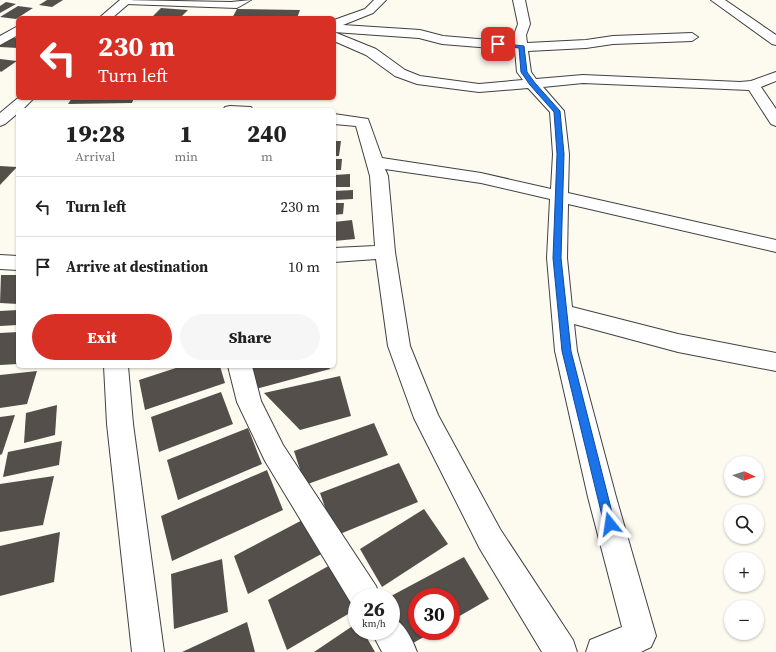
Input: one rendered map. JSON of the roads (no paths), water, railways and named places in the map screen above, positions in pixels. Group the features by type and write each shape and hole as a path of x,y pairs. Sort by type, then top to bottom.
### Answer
{"street":[{"path":"107,16 127,0 237,5 246,0"},
{"path":"336,23 369,11 380,0"},
{"path":"519,0 524,24 520,35 524,72 532,84 557,111 561,154 557,258 566,351 602,496 640,636 602,652"},
{"path":"718,0 776,41"},
{"path":"123,16 141,1"},
{"path":"336,28 420,34 442,40 522,47 586,44 613,40 692,37"},
{"path":"0,41 16,31"},
{"path":"336,37 371,52 400,73 417,80 479,88 583,79 622,79 724,86 753,85 776,76"},
{"path":"753,85 776,121"},
{"path":"7,113 16,94"},
{"path":"7,113 24,100"},
{"path":"336,119 363,122 376,162 385,252 399,346 427,418 490,539 561,652"},
{"path":"376,162 482,178 776,246"},
{"path":"336,255 385,252"},
{"path":"0,262 16,263"},
{"path":"563,313 678,343 776,362"},
{"path":"116,368 120,424 148,652"},
{"path":"240,368 249,402 274,453 359,588"},
{"path":"393,640 401,652"}]}
